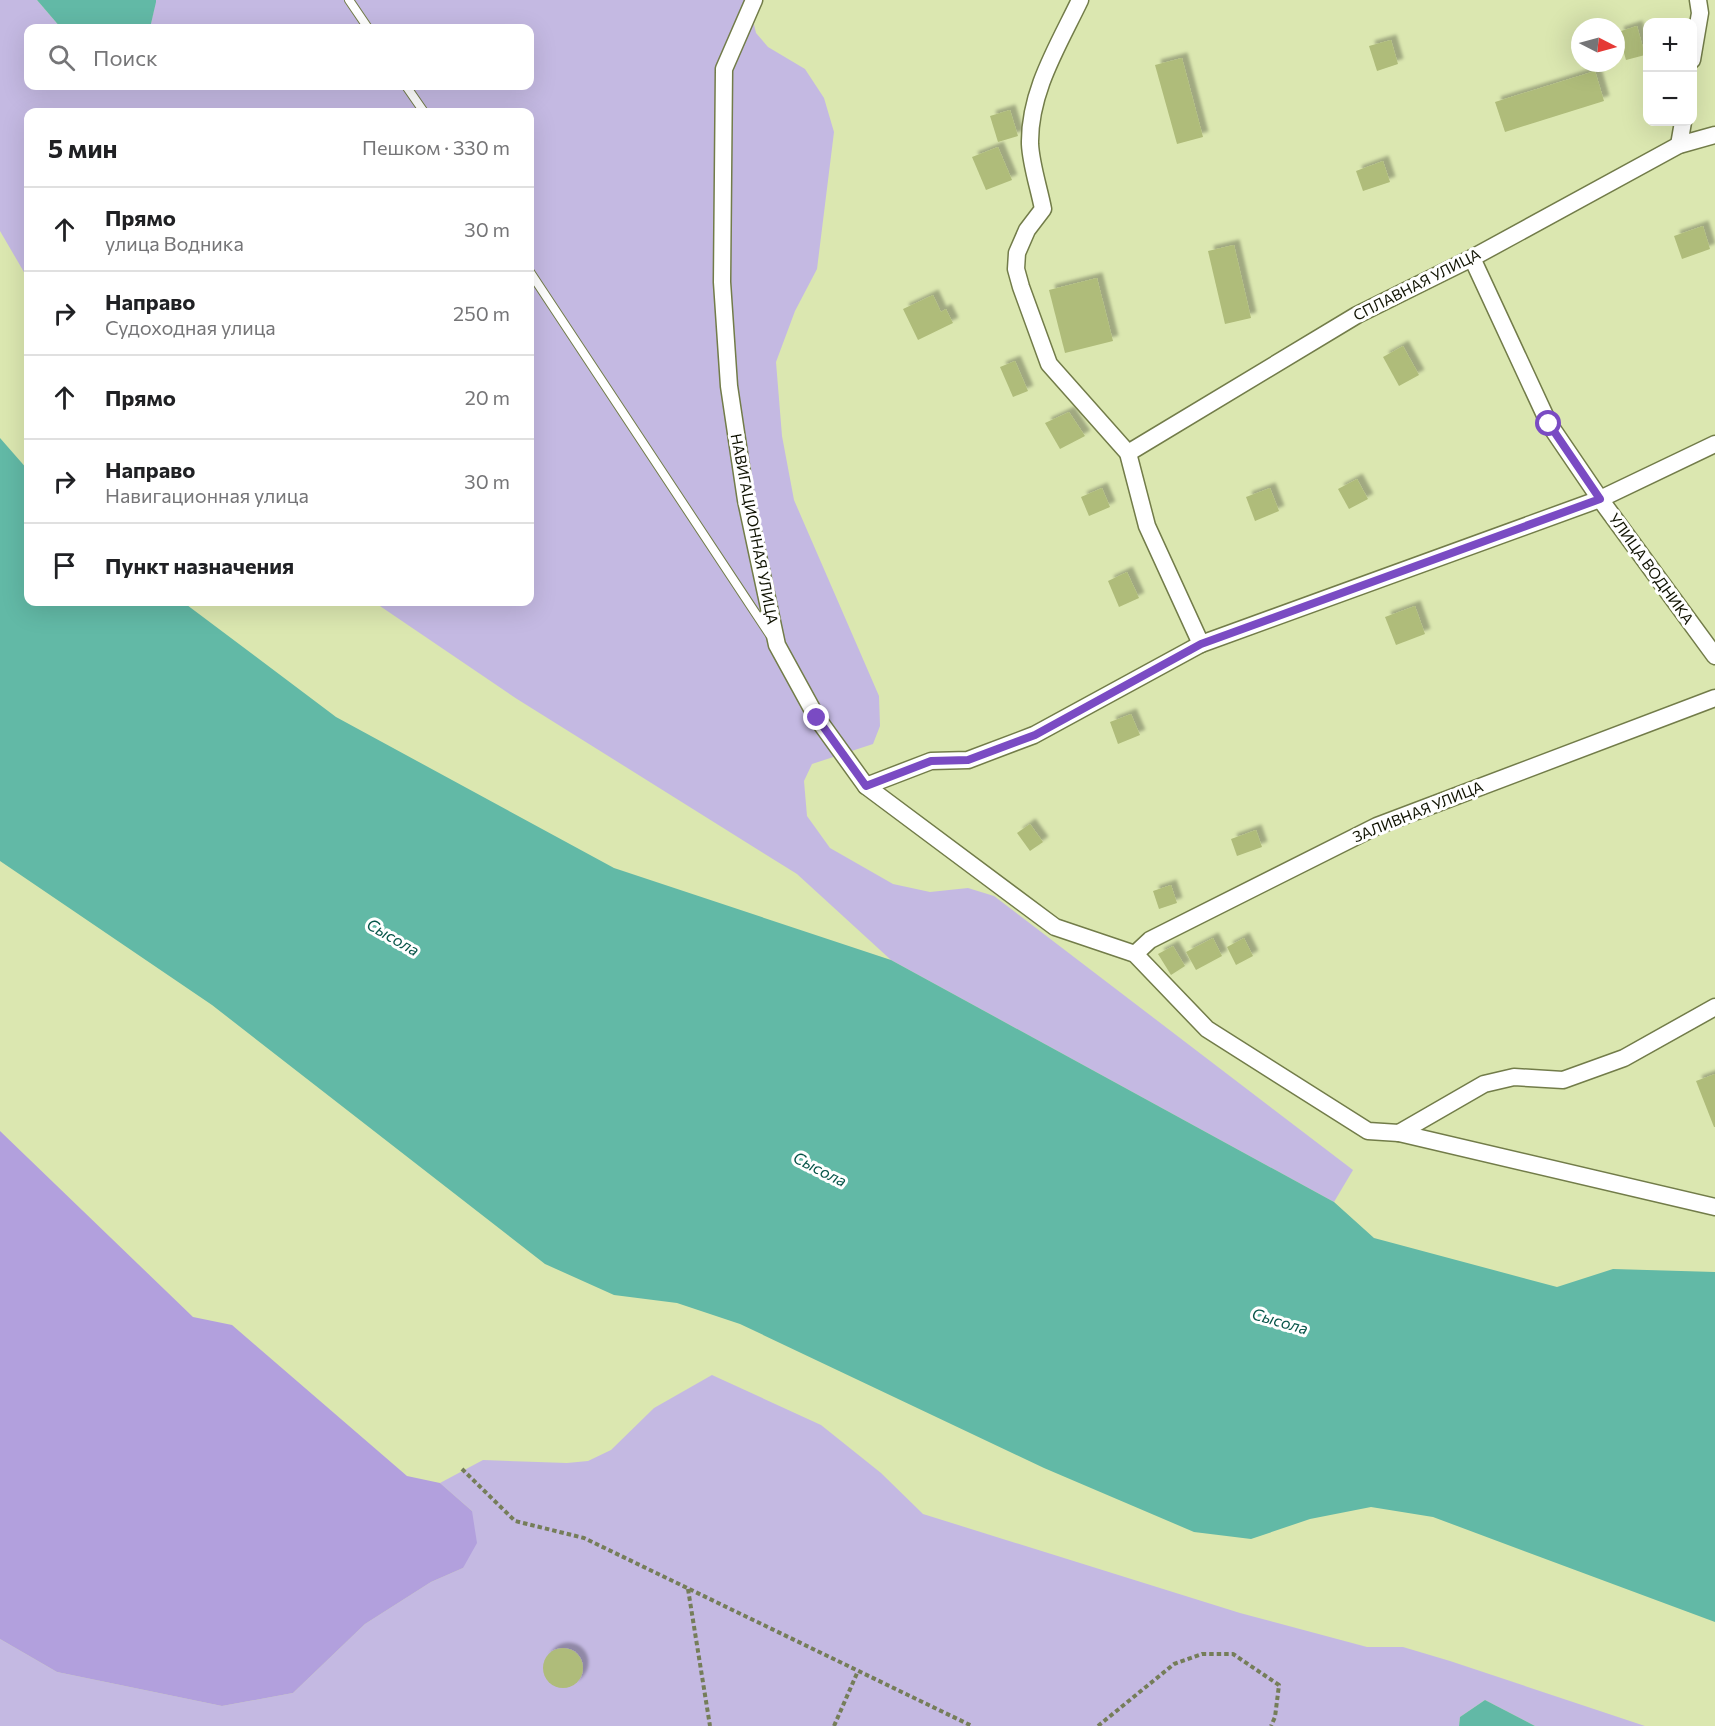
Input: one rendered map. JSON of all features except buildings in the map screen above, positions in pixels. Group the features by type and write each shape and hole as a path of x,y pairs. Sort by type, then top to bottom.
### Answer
{"street":[{"name":"НАВИГАЦИОННАЯ УЛИЦА","path":"754,0 724,69 722,282 729,386 746,500 777,645 817,718 866,786 1055,927 1135,954"},
{"path":"1080,0 1042,79 1032,111 1030,146 1043,209 1027,230 1017,253 1016,269 1049,364 1128,453 1147,526 1201,644"},
{"path":"1697,31 1700,13 1698,0"},
{"path":"1679,145 1682,126"},
{"name":"СПЛАВНАЯ УЛИЦА","path":"1128,453 1357,315 1472,258 1679,145 1715,135"},
{"name":"УЛИЦА ВОДНИКА","path":"1472,258 1549,424 1600,499 1715,656"},
{"path":"866,786 931,761 968,760 1035,735 1201,644 1600,499 1715,444"},
{"name":"ЗАЛИВНАЯ УЛИЦА","path":"1135,954 1150,940 1377,826 1715,698"},
{"path":"1135,954 1207,1029 1368,1131 1399,1133 1715,1207"},
{"path":"1399,1133 1484,1084 1514,1077 1563,1080 1624,1058 1715,1007"}],"lane":[{"path":"349,0 365,24"},
{"path":"409,90 421,108"},
{"path":"534,278 777,645"}],"path":[{"path":"462,1469 516,1521 584,1538 972,1726"},
{"path":"688,1589 710,1726"},
{"path":"1098,1726 1174,1664 1202,1654 1233,1654 1279,1685 1275,1717 1271,1726"},
{"path":"834,1726 858,1671"}],"shaded area":[{"path":"0,0 37,0 58,24 24,24 24,90 534,90 534,24 151,24 156,0 748,0 756,33 768,47 805,69 824,98 834,132 817,269 795,311 776,362 782,436 794,500 879,696 880,726 873,744 812,764 804,781 807,816 830,848 893,884 930,892 968,888 994,896 1353,1170 1334,1202 891,960 797,874 517,699 380,606 534,606 534,108 24,108 24,272 0,231"},
{"path":"0,1131 193,1317 232,1325 407,1476 440,1483 472,1511 477,1543 463,1568 431,1582 365,1624 293,1693 222,1706 57,1672 0,1639"},
{"path":"712,1375 821,1425 881,1473 923,1514 1240,1613 1367,1647 1403,1647 1645,1726 1535,1726 1485,1700 1460,1717 1459,1726 0,1726 0,1639 57,1672 222,1706 293,1693 365,1624 431,1582 463,1568 472,1511 440,1483 483,1460 567,1463 588,1461 611,1450 654,1408"}],"water":[{"path":"37,0 156,0 151,24 58,24"},
{"name":"Сысола","path":"0,438 24,465 24,606 188,606 336,717 614,868 891,960 1334,1202 1374,1238 1557,1287 1613,1269 1715,1272 1715,1622 1433,1517 1371,1507 1310,1519 1251,1539 1194,1532 1044,1468 740,1324 677,1303 614,1295 545,1264 212,1005 0,861"},
{"path":"1485,1700 1535,1726 1459,1726 1460,1717"}],"route":[{"path":"817,718 866,786 931,761 968,760 1035,735 1201,644 1600,499 1549,424"}]}
